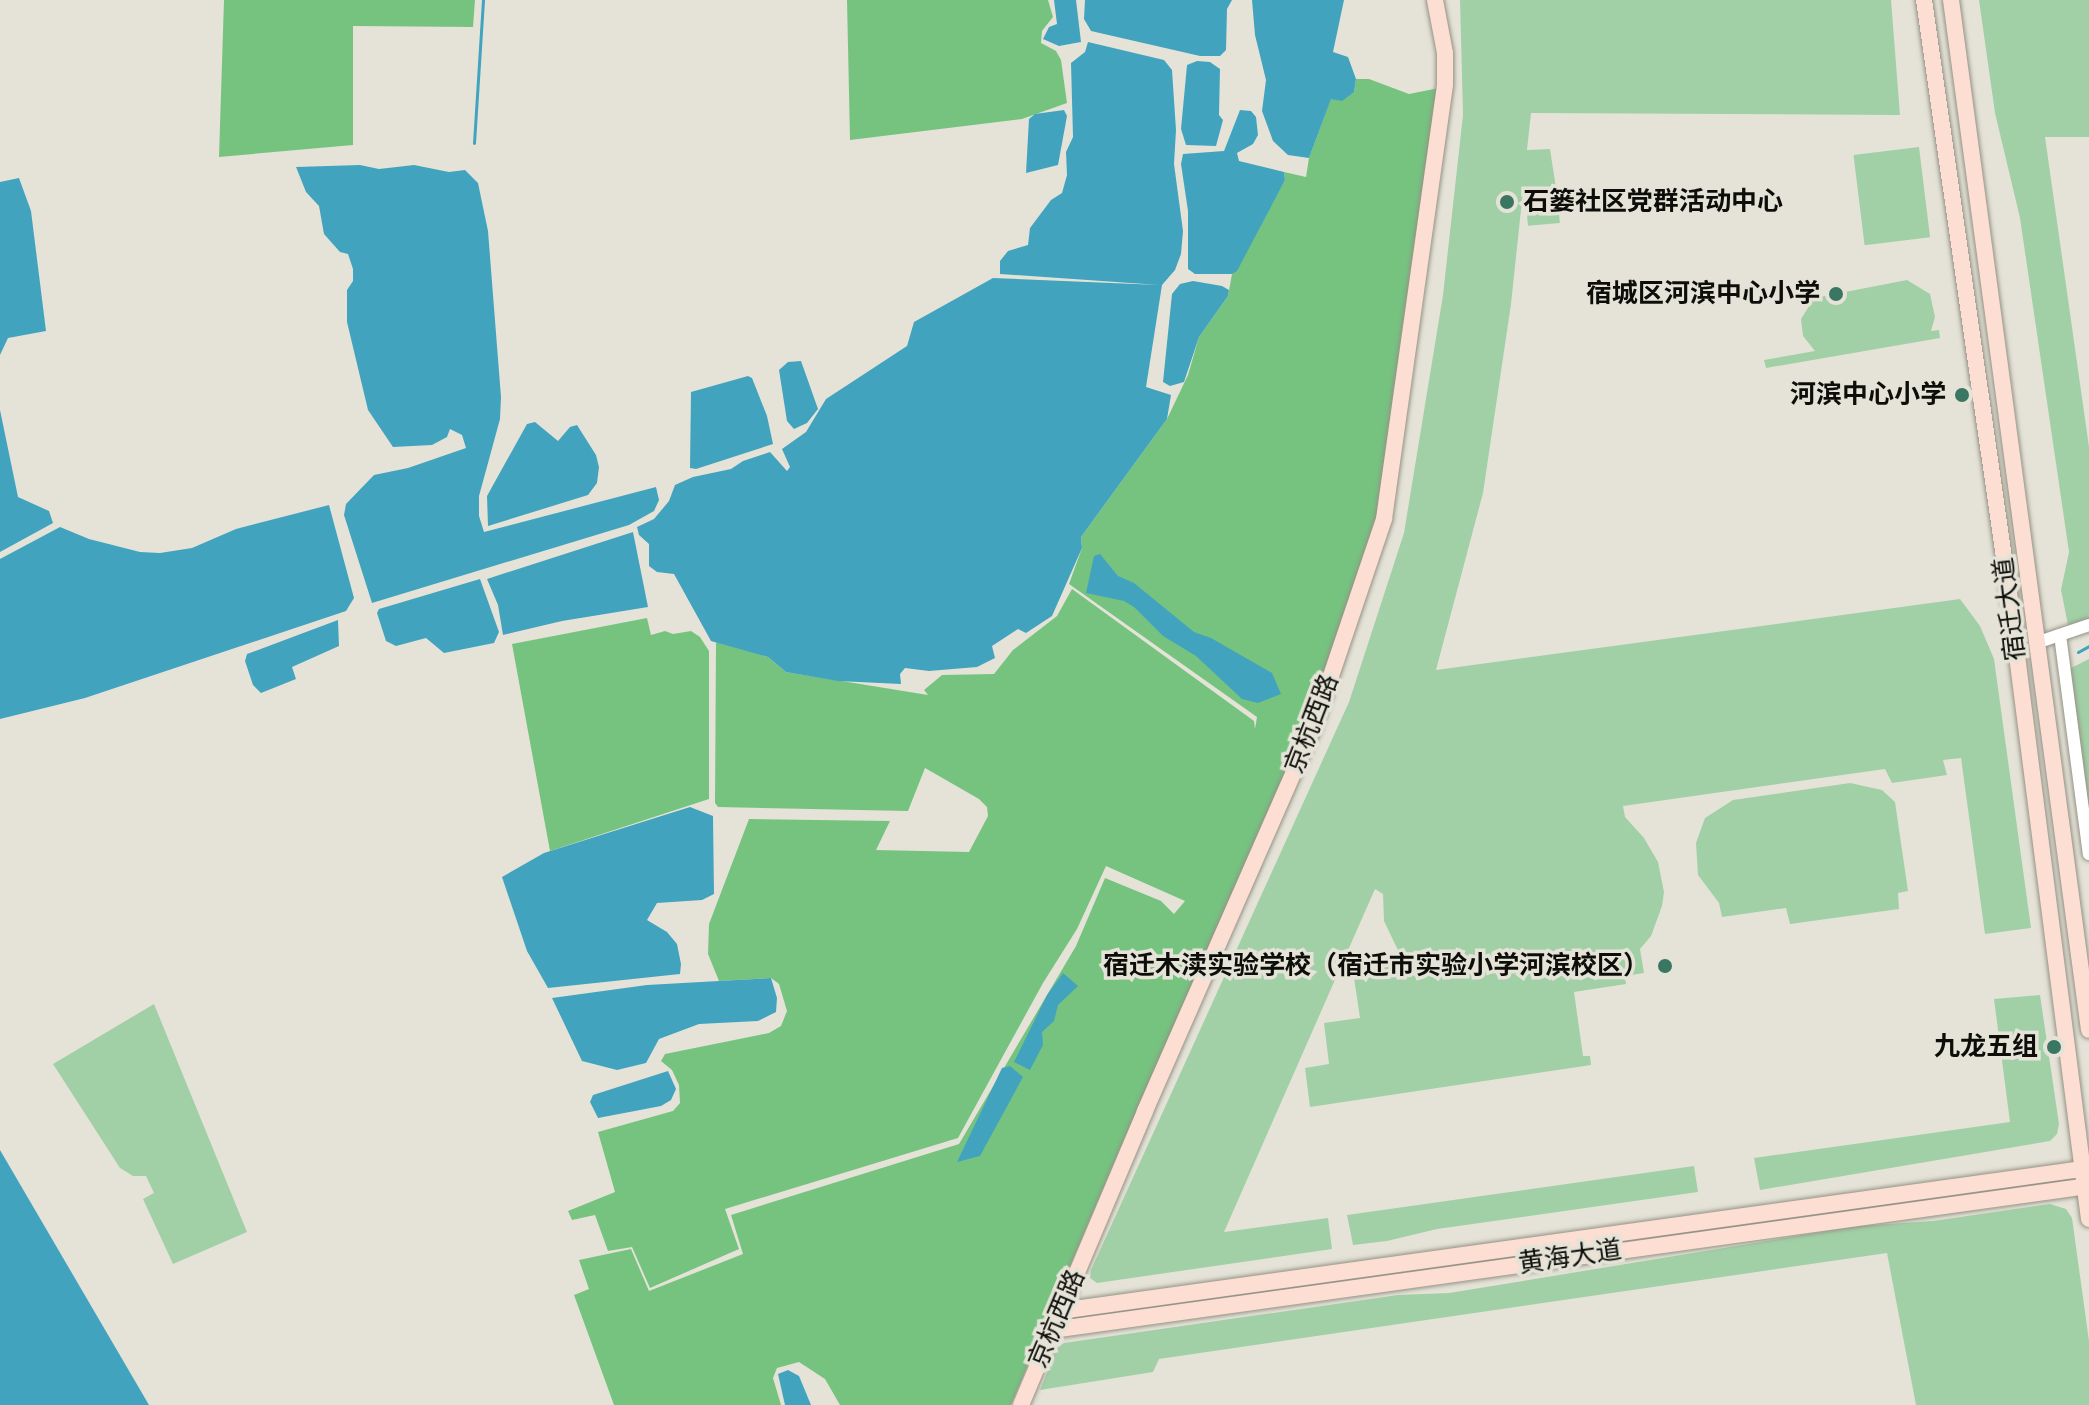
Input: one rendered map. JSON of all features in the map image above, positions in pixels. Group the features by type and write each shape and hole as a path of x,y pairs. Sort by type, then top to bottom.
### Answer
{"main road":[{"name":"京杭西路","path":"1021,1405 1313,729 1384,519 1445,84 1445,53 1435,0"},
{"name":"宿迁大道","path":"1924,0 2009,593 2086,1168 2089,1219"},
{"name":"宿迁大道","path":"1951,0 2089,1030"},
{"name":"黄海大道","path":"1060,1311 2086,1168"},
{"name":"黄海大道","path":"1052,1330 2087,1186"}],"street":[{"path":"2036,643 2089,625"},
{"path":"2060,635 2089,854"}],"green space":[{"path":"224,0 475,0 473,27 353,26 353,145 219,157"},
{"path":"847,0 1048,0 1053,17 1042,31 1041,43 1056,51 1061,60 1067,103 1022,119 850,140"},
{"path":"1460,0 1891,0 1900,115 1531,113 1527,150 1550,149 1556,188 1523,191 1511,304 1483,493 1436,670 1960,599 1980,626 1994,659 2031,928 1985,934 1961,758 1943,760 1947,775 1892,783 1885,769 1623,806 1625,817 1644,838 1658,862 1664,892 1651,936 1640,949 1644,973 1625,976 1626,984 1574,992 1583,1056 1590,1056 1591,1065 1310,1107 1305,1068 1329,1064 1324,1023 1360,1018 1353,971 1405,965 1384,921 1383,894 1375,889 1224,1232 1328,1218 1332,1249 1097,1283 1090,1278 1091,1270 1349,702 1404,533 1443,295 1463,115"},
{"path":"1979,0 2089,0 2089,137 2045,137 2089,447 2089,619 2068,625 2061,590 2069,552 2020,218 1995,113"},
{"path":"1356,79 1369,79 1409,94 1439,88 1381,510 1301,744 1129,1128 1011,1405 840,1405 825,1379 799,1362 777,1368 773,1378 781,1405 614,1405 574,1295 589,1289 579,1260 631,1249 649,1291 743,1254 731,1215 959,1144 1076,946 1105,878 1161,901 1174,914 1185,901 1106,866 1077,929 1043,983 958,1138 725,1209 739,1249 650,1288 632,1247 608,1251 595,1215 572,1220 568,1211 615,1192 598,1132 673,1111 680,1103 679,1085 672,1070 661,1061 665,1054 769,1033 781,1026 787,1011 779,984 771,978 719,981 708,954 709,924 749,819 890,821 876,850 969,852 988,816 987,807 979,799 925,768 908,811 718,807 715,803 716,642 768,657 786,672 928,695 924,690 942,675 994,674 1013,650 1057,616 1072,589 1254,721 1255,729 1257,717 1069,584 1082,548 1081,537 1167,419 1188,375 1199,337 1228,296 1232,274 1285,180 1284,172 1306,177 1309,158 1331,98 1354,92"},
{"path":"1919,147 1930,237 1865,245 1853,155"},
{"path":"1558,202 1560,223 1528,226 1526,205"},
{"path":"1907,280 1930,294 1935,317 1931,331 1939,330 1940,338 1766,368 1764,360 1815,351 1803,336 1801,319 1814,298"},
{"path":"647,618 651,635 665,631 673,634 691,631 700,637 709,651 709,799 550,851 512,644"},
{"path":"2089,659 2089,824 2065,671"},
{"path":"1850,783 1882,790 1895,802 1908,891 1898,893 1899,909 1790,924 1786,908 1722,917 1719,903 1698,875 1696,843 1705,818 1733,800"},
{"path":"2040,995 2059,1124 2057,1134 2050,1141 1760,1190 1754,1158 2010,1122 1994,999"},
{"path":"154,1004 247,1232 173,1264 143,1199 154,1193 146,1176 133,1176 120,1168 53,1064"},
{"path":"1694,1166 1698,1192 1437,1229 1387,1241 1353,1245 1347,1215"},
{"path":"2050,1204 2066,1209 2072,1218 2089,1341 2089,1405 1916,1405 1887,1253 1159,1359 1153,1372 1040,1390 1057,1348 1064,1343 1398,1295 1449,1293 1858,1226 1933,1221"}],"water":[{"path":"1054,0 1076,0 1081,42 1059,46 1043,39 1049,27 1057,24"},
{"path":"1085,0 1232,0 1227,9 1226,50 1220,56 1200,56 1091,31 1084,19"},
{"path":"1252,0 1344,0 1333,52 1348,57 1356,79 1354,92 1342,101 1331,99 1309,158 1288,155 1273,141 1262,111 1266,80 1255,35"},
{"path":"1088,42 1164,60 1172,70 1176,130 1174,164 1183,231 1181,254 1175,270 1162,285 1146,387 1171,395 1167,419 1081,537 1082,548 1052,616 1026,633 1018,629 992,646 995,658 977,667 929,671 905,668 900,674 901,684 838,681 786,672 768,657 711,641 674,574 657,572 649,566 649,544 639,535 637,527 654,519 669,501 675,485 693,477 731,469 743,461 770,452 787,471 790,467 782,449 806,432 826,399 907,346 914,322 993,278 1159,285 1000,274 1000,261 1008,251 1028,245 1030,228 1051,200 1062,193 1067,175 1066,152 1073,137 1071,63 1085,52"},
{"path":"1197,61 1210,62 1220,69 1219,115 1223,120 1216,146 1186,145 1181,129 1187,65"},
{"path":"1064,110 1067,116 1058,165 1026,173 1029,119 1035,114"},
{"path":"1240,110 1251,111 1256,117 1258,135 1253,144 1237,153 1239,161 1284,172 1285,180 1237,271 1232,274 1195,274 1188,269 1188,211 1181,164 1183,154 1224,151"},
{"path":"360,165 379,169 414,165 449,172 465,170 478,183 488,231 501,397 500,419 479,496 479,516 484,532 656,487 659,500 654,511 629,525 372,603 344,515 346,504 374,475 408,468 466,448 462,435 450,429 447,437 432,445 393,447 368,410 347,322 347,290 353,281 353,269 348,254 340,252 324,234 319,206 306,192 296,167"},
{"path":"19,178 31,211 46,331 8,338 0,355 0,182"},
{"path":"1193,281 1222,286 1229,290 1228,296 1199,337 1184,382 1170,386 1163,382 1172,294 1180,284"},
{"path":"801,361 818,409 807,423 794,429 787,421 779,370 788,362"},
{"path":"748,376 752,378 767,416 773,444 696,469 690,468 691,392"},
{"path":"0,410 18,497 49,511 53,523 0,552"},
{"path":"535,422 558,441 570,427 577,425 596,455 599,467 597,483 588,495 488,526 487,496 527,424"},
{"path":"329,505 354,598 346,611 85,698 0,719 0,559 60,527 89,539 140,552 160,553 192,548 236,529"},
{"path":"633,532 648,607 562,621 503,635 498,605 487,579"},
{"path":"1100,554 1118,576 1134,583 1194,632 1211,638 1272,673 1281,694 1258,703 1242,699 1196,656 1163,636 1134,607 1124,601 1086,593 1094,556"},
{"path":"480,579 499,632 494,643 444,653 426,638 396,646 386,641 377,613 379,609"},
{"path":"338,620 339,646 292,667 296,679 261,693 253,685 245,661 247,654"},
{"path":"690,807 713,816 714,894 702,900 657,903 647,920 667,932 677,944 680,974 548,988 527,951 502,877 544,853"},
{"path":"1063,973 1078,986 1058,1005 1054,1021 1042,1032 1043,1045 1030,1070 1014,1062 1047,995"},
{"path":"771,978 777,998 776,1012 758,1021 699,1024 659,1039 646,1063 617,1070 582,1061 552,998 647,985"},
{"path":"1010,1066 1023,1077 980,1156 957,1162 1002,1068"},
{"path":"668,1071 676,1089 671,1100 661,1106 598,1118 590,1102 593,1095"},
{"path":"0,1150 149,1405 0,1405"},
{"path":"788,1370 799,1376 811,1405 785,1405 778,1374"}],"waterway":[{"path":"474,143 483,0"},
{"path":"2078,652 2089,646"}],"place":[{"name":"石篓社区党群活动中心","path":"1507,202"},
{"name":"宿城区河滨中心小学","path":"1836,294"},
{"name":"河滨中心小学","path":"1962,395"},
{"name":"宿迁木渎实验学校（宿迁市实验小学河滨校区）","path":"1665,966"},
{"name":"九龙五组","path":"2054,1047"}]}
